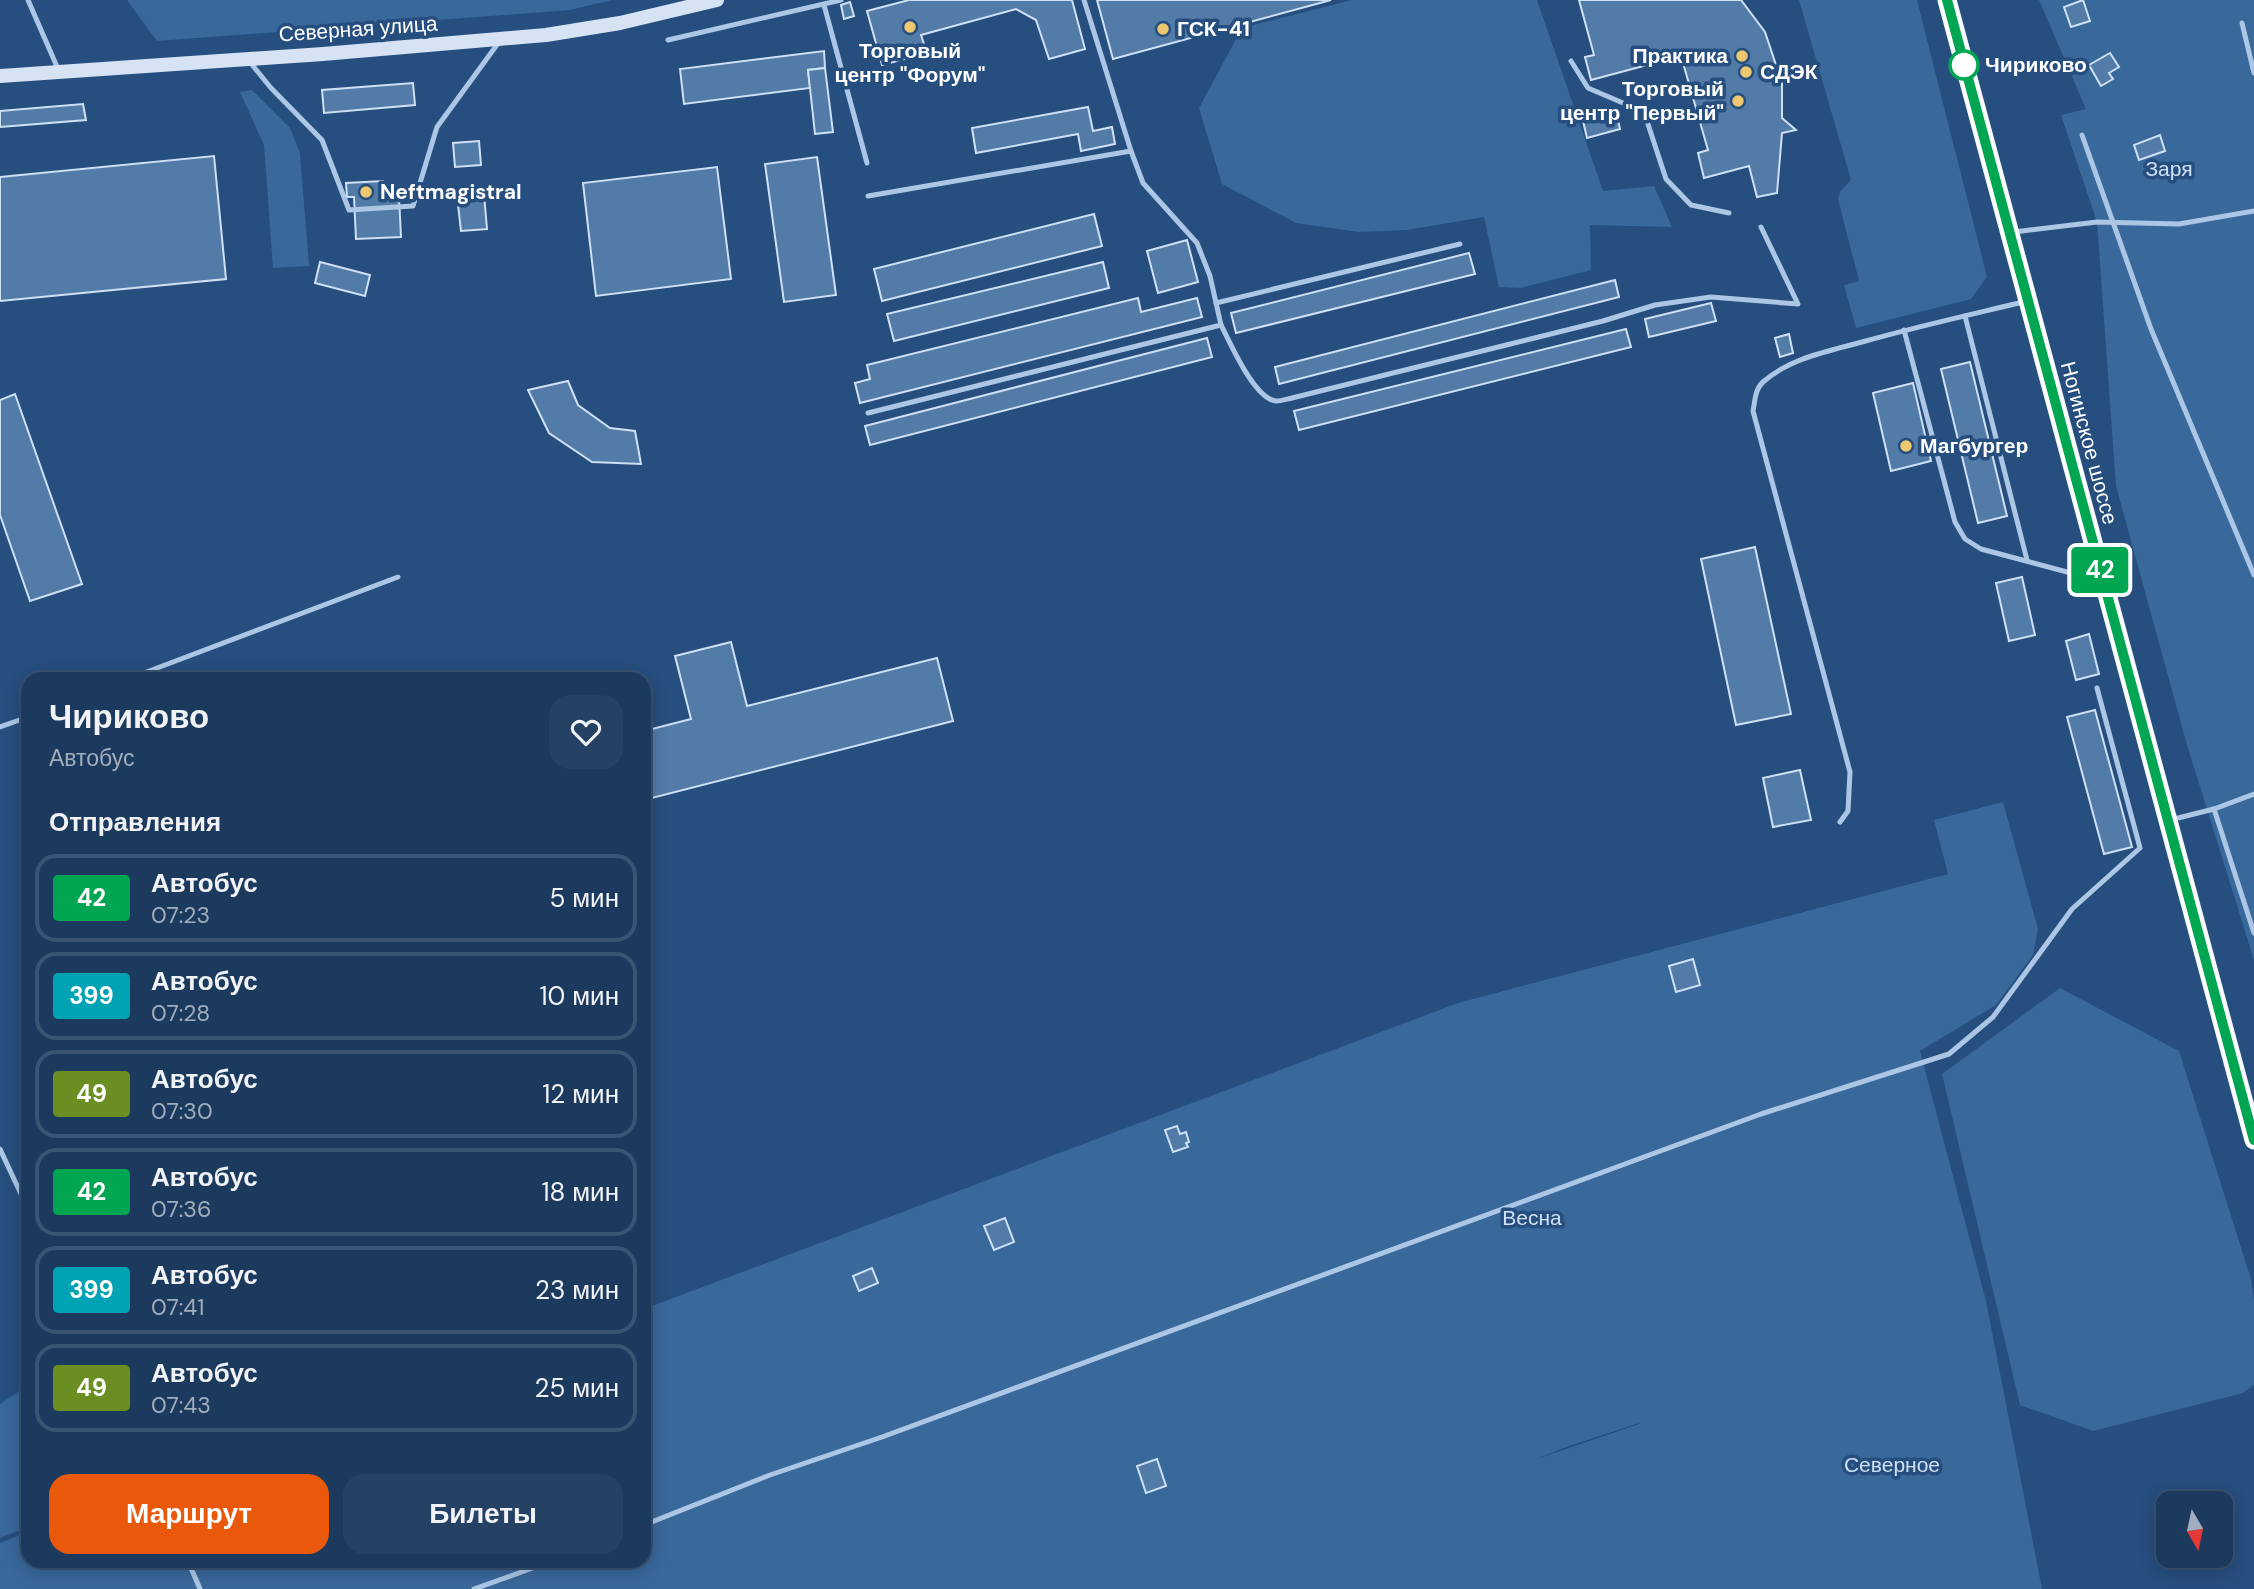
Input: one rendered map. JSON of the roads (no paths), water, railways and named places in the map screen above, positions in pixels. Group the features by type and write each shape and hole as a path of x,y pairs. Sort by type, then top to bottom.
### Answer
{"highway":[{"name":"Ногинское шоссе","path":"1947,0 2254,1140"}],"main road":[{"name":"Северная улица","path":"0,76 502,39 581,30 717,0"}],"lane":[{"path":"28,0 59,72"},
{"path":"668,40 841,0"},
{"path":"1083,0 1143,183 1197,243 1210,276 1221,325 1241,364 1264,395 1274,401 1603,321 1655,305 1711,297 1798,304 1761,227"},
{"path":"824,5 867,163"},
{"path":"2242,23 2254,73"},
{"path":"247,59 322,140 349,209 413,206 437,127 502,39"},
{"path":"1571,61 1588,88 1644,112 1666,178 1691,205 1729,213"},
{"path":"2082,135 2151,329 2254,575"},
{"path":"868,196 1131,151"},
{"path":"2010,233 2097,222 2179,224 2254,211"},
{"path":"1216,303 1460,244"},
{"path":"1840,822 1848,811 1850,772 1754,411 1755,394 1762,383 1783,369 1813,355 2028,301"},
{"path":"1965,316 2027,561"},
{"path":"868,414 1221,325"},
{"path":"1904,330 1959,531 1973,545 2103,581"},
{"path":"147,672 398,577"},
{"path":"651,1522 770,1475 882,1437 1761,1114 1949,1054 1993,1017 2072,909 2140,848 2097,688"},
{"path":"0,727 21,720"},
{"path":"2167,821 2214,809 2254,794"},
{"path":"2214,809 2254,933"},
{"path":"0,1149 21,1194"},
{"path":"191,1568 200,1589"},
{"path":"474,1589 532,1568"}],"place":[{"name":"Торговый центр \"Форум\"","path":"910,27"},
{"name":"ГСК-41","path":"1163,29"},
{"name":"Практика","path":"1742,56"},
{"name":"Чириково","path":"1964,65"},
{"name":"СДЭК","path":"1746,72"},
{"name":"Торговый центр \"Первый\"","path":"1738,101"},
{"name":"Neftmagistral","path":"366,192"},
{"name":"Магбургер","path":"1906,446"}],"park label":[{"name":"Заря","path":"2169,169"},
{"name":"Весна","path":"1532,1218"},
{"name":"Северное","path":"1892,1465"}]}
